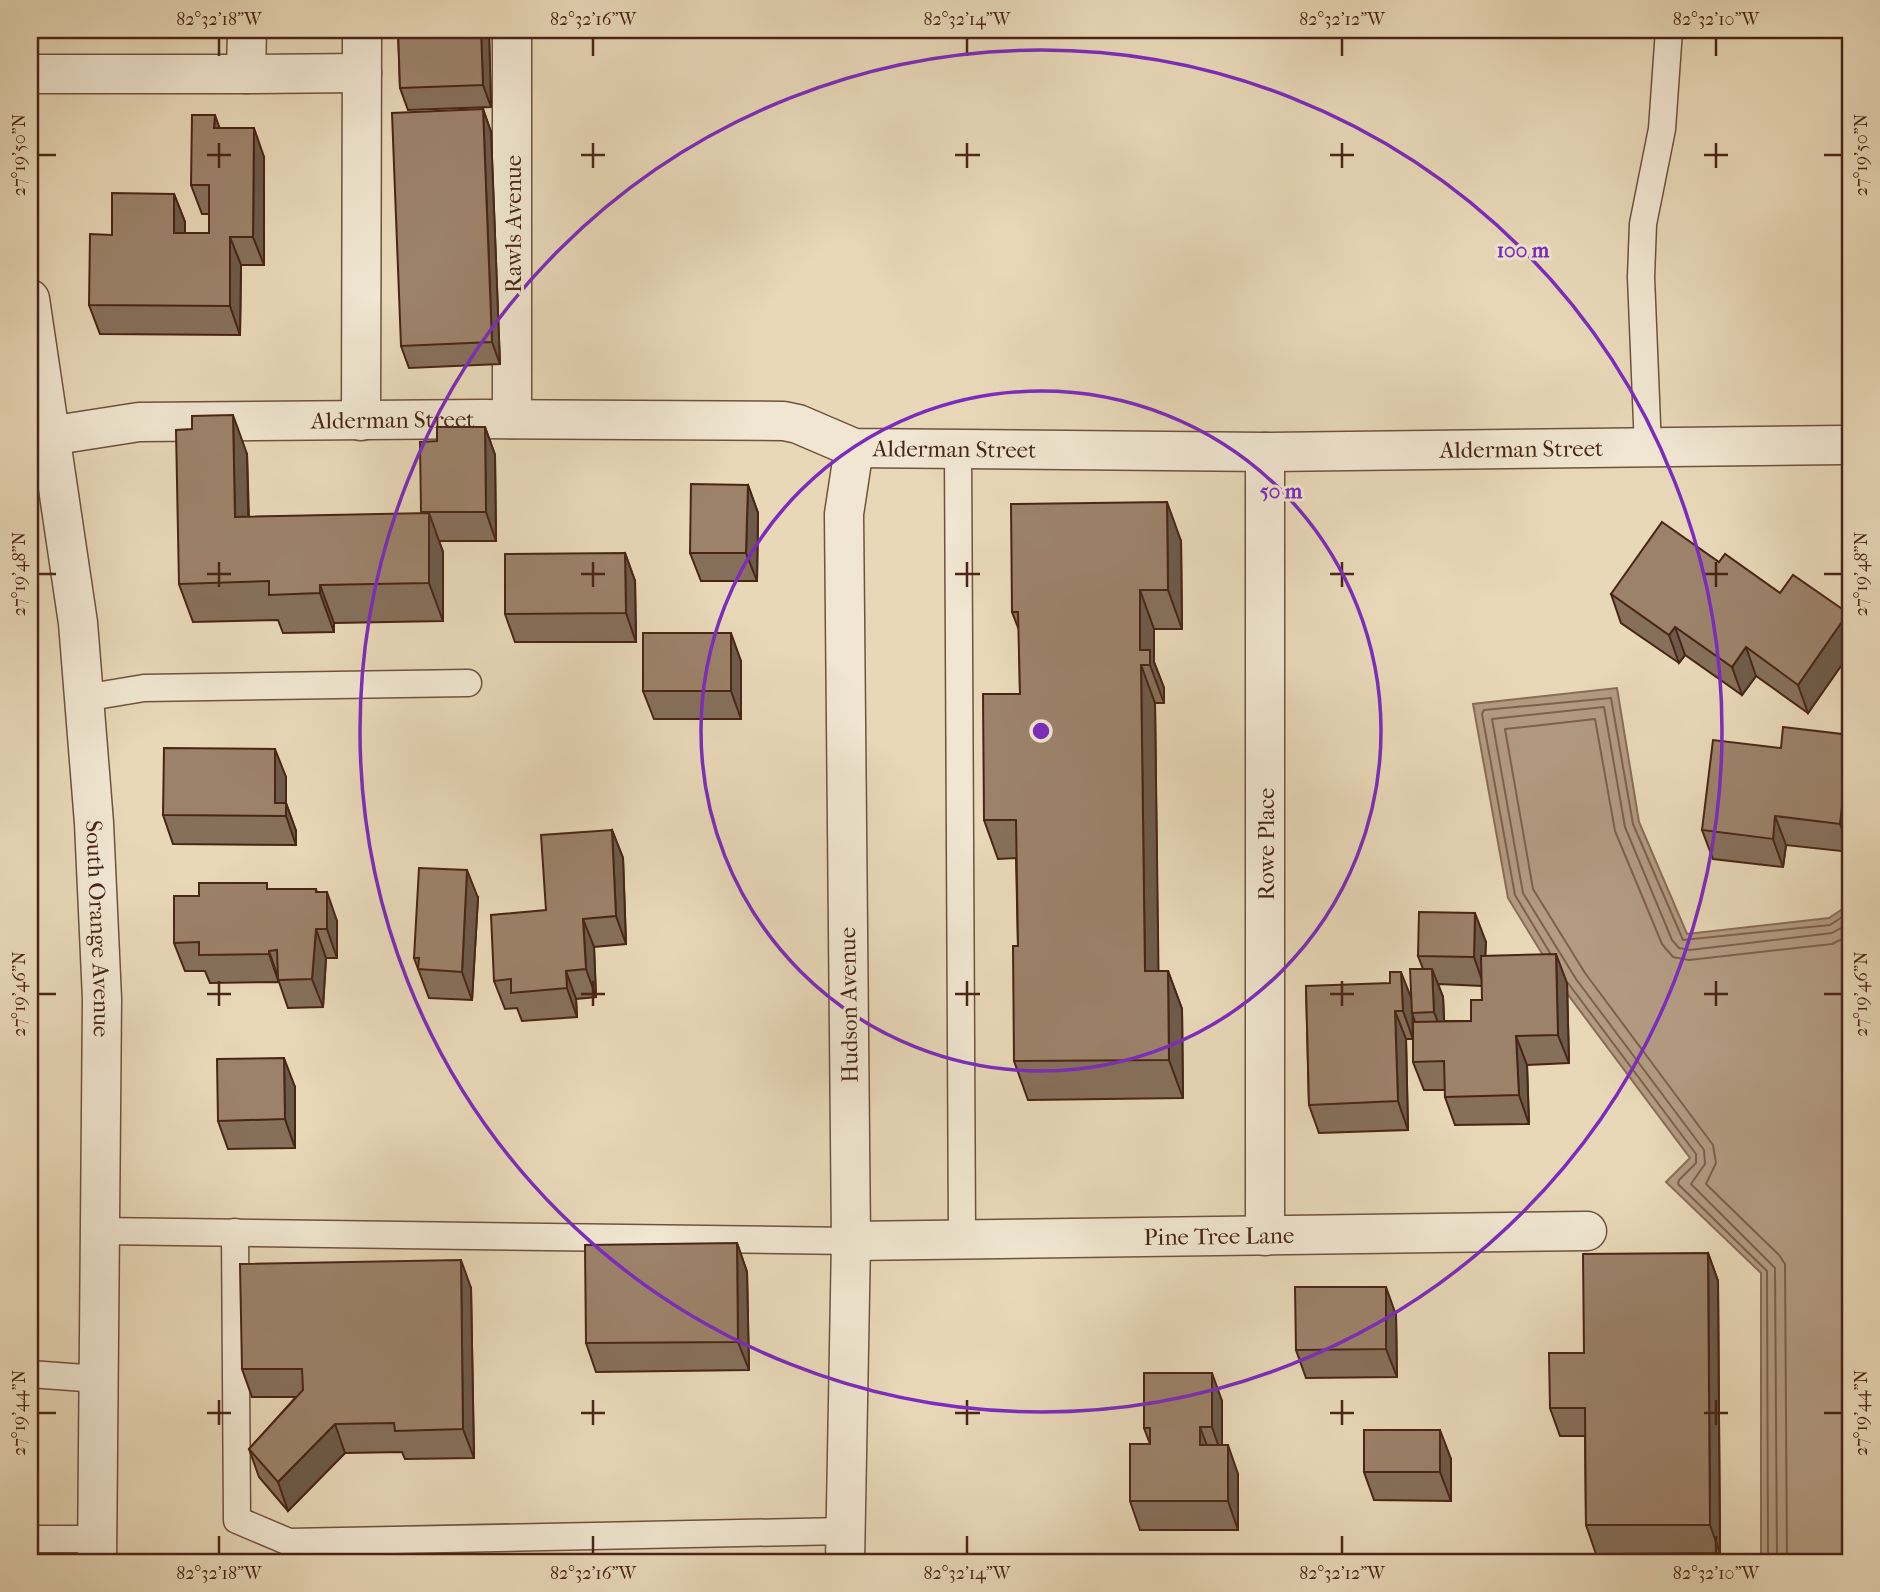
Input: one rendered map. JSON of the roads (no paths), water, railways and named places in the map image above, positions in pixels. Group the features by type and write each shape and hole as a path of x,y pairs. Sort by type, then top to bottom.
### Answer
{"street":[{"path":"246,74 247,30"},
{"path":"360,421 362,30"},
{"name":"Rawls Avenue","path":"512,30 512,419"},
{"path":"30,74 362,73"},
{"name":"South Orange Avenue","path":"30,299 40,438 78,624 94,823 102,999 97,1551"},
{"name":"Alderman Street","path":"40,438 139,422 512,419 784,421 798,424 854,448 1265,452 1842,445"},
{"name":"Hudson Avenue","path":"845,1547 851,1241 844,514 854,448"},
{"name":"Rowe Place","path":"1265,452 1265,1236"},
{"name":"Pine Tree Lane","path":"851,1241 1587,1231"}],"lane":[{"path":"1648,448 1641,277 1643,224 1662,129 1669,30"},
{"path":"958,449 961,1238"},
{"path":"84,698 144,688 468,683"},
{"path":"100,1231 851,1241"},
{"path":"234,1232 237,1520 289,1542 845,1547"},
{"path":"30,1374 99,1379"},
{"path":"30,1539 97,1551"}],"water":[{"path":"1617,688 1639,822 1687,934 1829,918 1850,904 1850,1562 1761,1562 1761,1273 1666,1182 1690,1158 1563,988 1508,898 1473,704"}]}
